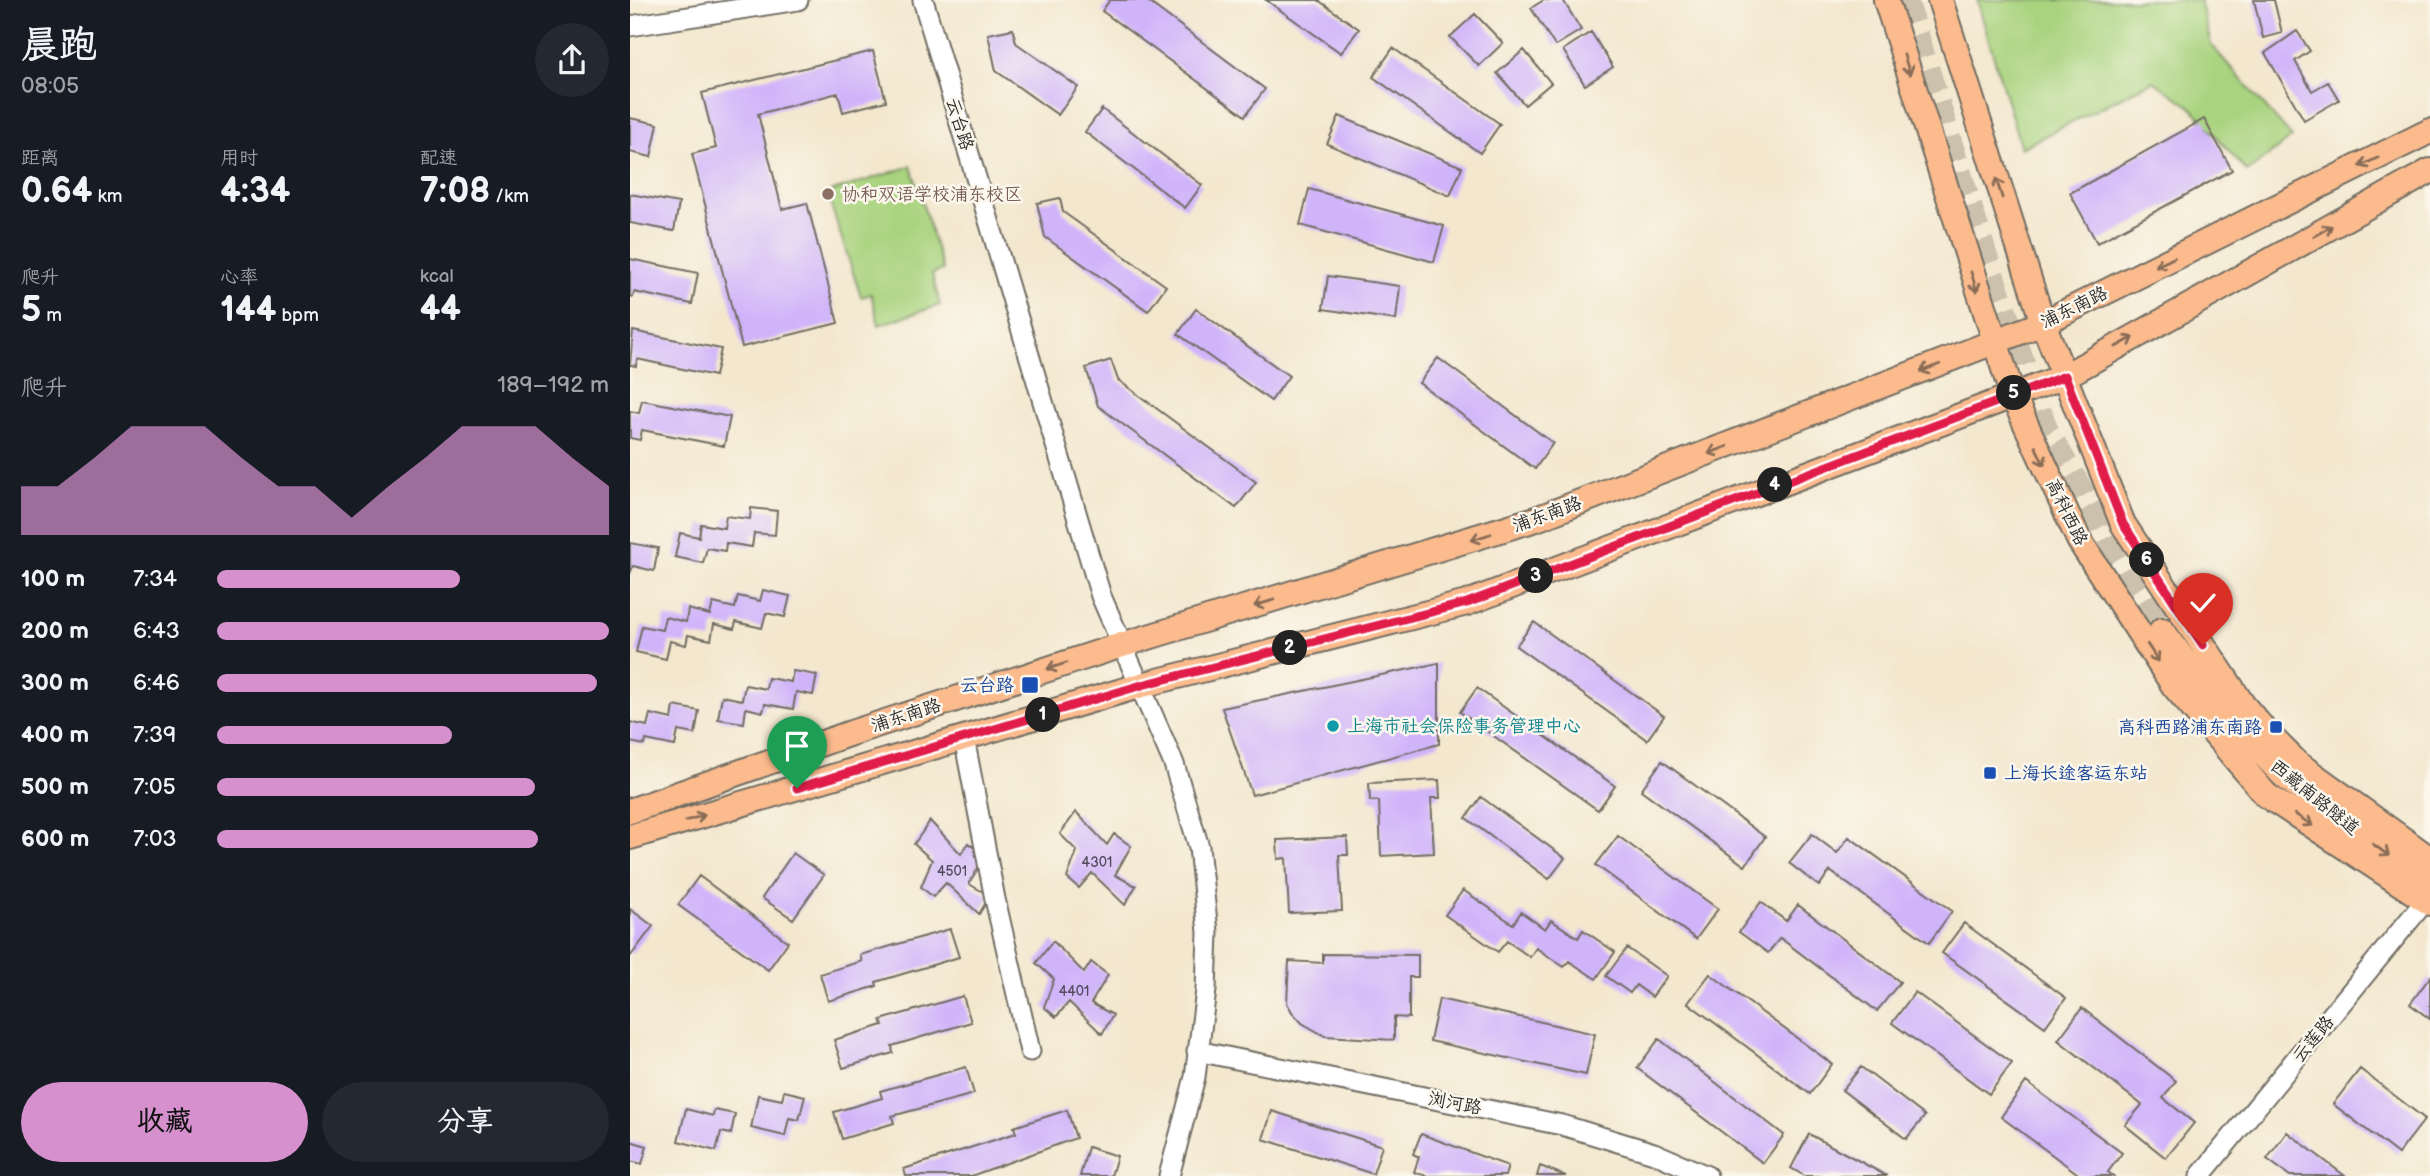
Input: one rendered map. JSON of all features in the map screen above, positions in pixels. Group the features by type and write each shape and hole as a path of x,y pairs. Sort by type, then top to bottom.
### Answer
{"main road":[{"name":"高科西路","path":"1886,0 2011,394 2079,540 2174,686 2266,794 2428,896"},
{"path":"1934,0 1977,118"},
{"path":"1940,0 2042,323 2123,524 2243,705 2297,763 2430,859"},
{"name":"浦东南路","path":"630,811 852,733 1122,645 1536,519 2042,323 2430,131"},
{"path":"630,838 1142,685 1467,603 2011,394 2065,376 2430,171"},
{"name":"西藏南路隧道","path":"2162,630 2224,714 2285,777 2358,833 2428,896"}],"street":[{"path":"630,26 798,0"},
{"name":"云台路","path":"923,0 1101,596 1142,685 1184,792 1203,876 1208,961 1195,1077 1169,1176"},
{"path":"964,738 995,899 1030,1051"},
{"name":"云莲路","path":"2200,1176 2428,896"},
{"name":"浏河路","path":"1197,1051 1562,1125 1654,1153 1707,1176"}],"green space":[{"path":"1977,0 2200,0 2211,45 2292,137 2247,172 2191,107 2153,81 2021,148"},
{"path":"911,166 943,270 932,274 940,305 879,325 871,294 861,297 827,193"}],"building":[{"path":"1110,0 1146,0 1265,89 1245,116 1102,11"},
{"path":"1266,0 1318,0 1359,29 1341,53"},
{"path":"1544,0 1563,0 1581,30 1555,46 1531,8"},
{"path":"2254,0 2274,0 2282,33 2263,38"},
{"path":"1475,14 1503,43 1479,66 1450,37"},
{"path":"1013,29 1016,43 1078,87 1058,115 996,71 988,34"},
{"path":"2297,31 2310,51 2295,61 2312,91 2328,82 2339,100 2304,120 2265,53"},
{"path":"1591,32 1613,67 1585,85 1563,50"},
{"path":"1393,48 1500,124 1480,153 1373,77"},
{"path":"1524,50 1551,83 1525,105 1497,73"},
{"path":"873,51 886,101 843,112 838,93 758,114 782,209 807,203 838,323 742,347 692,154 716,148 702,93"},
{"path":"1102,109 1202,185 1185,208 1085,132"},
{"path":"1339,116 1462,167 1450,196 1327,144"},
{"path":"630,118 658,124 651,157 630,152"},
{"path":"2204,119 2232,170 2097,243 2070,193"},
{"path":"1309,189 1444,226 1434,262 1300,225"},
{"path":"630,194 679,203 674,231 630,223"},
{"path":"1060,198 1063,212 1166,286 1148,311 1045,237 1037,203"},
{"path":"630,259 698,273 692,304 634,292 633,297 630,296"},
{"path":"1328,276 1400,286 1396,320 1323,309"},
{"path":"1196,309 1289,376 1271,401 1178,334"},
{"path":"633,331 721,349 715,376 637,359 636,366 630,365"},
{"path":"1438,358 1553,443 1535,469 1419,383"},
{"path":"1111,360 1118,380 1256,482 1236,508 1098,406 1086,368"},
{"path":"642,400 730,417 724,446 642,430 640,440 630,438 630,411 639,413"},
{"path":"751,508 777,511 775,535 754,533 752,547 726,543 725,551 707,548 703,563 675,557 680,533 699,537 701,524 724,528 726,516 750,519"},
{"path":"630,543 658,548 654,571 633,566 630,574"},
{"path":"763,590 790,596 785,617 766,613 762,628 736,622 734,629 714,624 711,640 688,635 686,645 670,641 666,659 636,652 642,626 662,630 665,617 686,622 688,609 710,615 713,603 735,608 738,596 760,601"},
{"path":"1534,622 1664,716 1647,740 1516,646"},
{"name":"上海市社会保险事务管理中心","path":"1439,663 1439,744 1252,795 1222,708"},
{"path":"793,671 817,675 813,695 796,692 793,709 765,704 763,712 746,708 744,723 718,719 722,696 742,700 745,685 766,689 768,678 791,682"},
{"path":"1477,688 1615,786 1598,810 1460,712"},
{"path":"674,706 699,711 695,734 678,731 675,746 646,740 645,745 630,742 630,722 647,726 650,714 672,719"},
{"path":"1662,761 1765,837 1745,866 1641,790"},
{"path":"1439,780 1440,798 1431,798 1434,853 1381,856 1379,801 1370,801 1369,783"},
{"path":"1481,797 1565,858 1549,879 1466,818"},
{"path":"1076,812 1107,845 1114,834 1131,846 1115,875 1136,886 1125,905 1092,873 1079,888 1067,878 1077,851 1060,834"},
{"path":"930,821 961,854 968,843 985,856 969,884 990,896 979,914 946,883 933,897 921,887 932,860 914,844"},
{"path":"1812,834 1837,853 1849,837 1952,911 1929,943 1830,871 1819,886 1789,863"},
{"path":"1618,836 1718,909 1696,939 1596,865"},
{"path":"1347,837 1348,855 1339,855 1342,911 1289,913 1286,858 1278,859 1277,840"},
{"path":"793,853 824,875 793,919 762,898"},
{"path":"699,876 788,942 768,970 678,905"},
{"path":"1463,890 1513,924 1521,912 1545,929 1551,920 1578,938 1583,930 1615,952 1596,979 1569,961 1564,967 1536,948 1530,957 1507,941 1498,952 1445,915"},
{"path":"1761,902 1786,921 1798,905 1900,982 1877,1011 1780,938 1768,953 1739,932"},
{"path":"630,909 653,926 630,957"},
{"path":"1964,923 2066,998 2045,1027 1942,953"},
{"path":"950,929 959,957 876,982 877,986 828,1001 820,974 862,961 860,955"},
{"path":"1053,941 1084,973 1091,962 1108,975 1091,1003 1113,1015 1102,1034 1069,1002 1056,1017 1044,1007 1054,979 1036,963"},
{"path":"1627,948 1667,976 1652,997 1636,985 1630,993 1606,976"},
{"path":"1323,954 1418,955 1418,977 1409,977 1409,1018 1394,1017 1394,1040 1325,1036 1302,1023 1292,1012 1287,1003 1289,961 1323,963"},
{"path":"1710,974 1832,1064 1810,1094 1688,1003"},
{"path":"2430,977 2430,1019 2410,1004"},
{"path":"1915,992 2012,1063 1989,1094 1892,1023"},
{"path":"963,996 971,1022 892,1046 893,1053 843,1068 834,1040 883,1025 881,1020"},
{"path":"1439,999 1595,1034 1586,1075 1430,1041"},
{"path":"2082,1008 2176,1081 2163,1098 2194,1123 2166,1158 2125,1125 2142,1105 2058,1040"},
{"path":"1659,1039 1784,1135 1763,1163 1637,1068"},
{"path":"966,1067 974,1094 892,1116 894,1123 842,1139 834,1112 882,1098 880,1091"},
{"path":"1861,1067 1925,1116 1906,1139 1842,1090"},
{"path":"2360,1069 2425,1119 2398,1154 2333,1104"},
{"path":"2026,1082 2122,1153 2108,1172 2113,1176 2081,1176 2001,1117"},
{"path":"784,1091 805,1096 799,1120 789,1118 785,1136 751,1128 758,1095 782,1100"},
{"path":"686,1109 713,1116 714,1110 735,1114 731,1134 721,1132 716,1151 678,1141"},
{"path":"1067,1110 1076,1138 971,1176 906,1176 904,1169 1016,1133 1014,1127"},
{"path":"1272,1111 1382,1146 1373,1174 1263,1139"},
{"path":"2287,1132 2345,1176 2290,1176 2267,1159"},
{"path":"1421,1134 1508,1166 1505,1176 1427,1176 1414,1172 1419,1157 1413,1154"},
{"path":"1809,1134 1887,1176 1805,1176 1791,1168"},
{"path":"630,1141 647,1146 642,1164 630,1161"},
{"path":"1088,1147 1117,1156 1111,1176 1080,1176"},
{"path":"1540,1166 1566,1176 1537,1176"}],"tunnel":[{"path":"1906,0 1986,257 2046,429 2162,630"}],"place":[{"name":"协和双语学校浦东校区","path":"828,194"},
{"name":"云台路","path":"1030,685"},
{"name":"上海市社会保险事务管理中心","path":"1333,726"},
{"name":"高科西路浦东南路","path":"2276,727"},
{"name":"上海长途客运东站","path":"1990,773"}],"route":[{"path":"797,788 1142,685 1467,603 2011,394 2065,376 2123,524 2203,645"}]}
